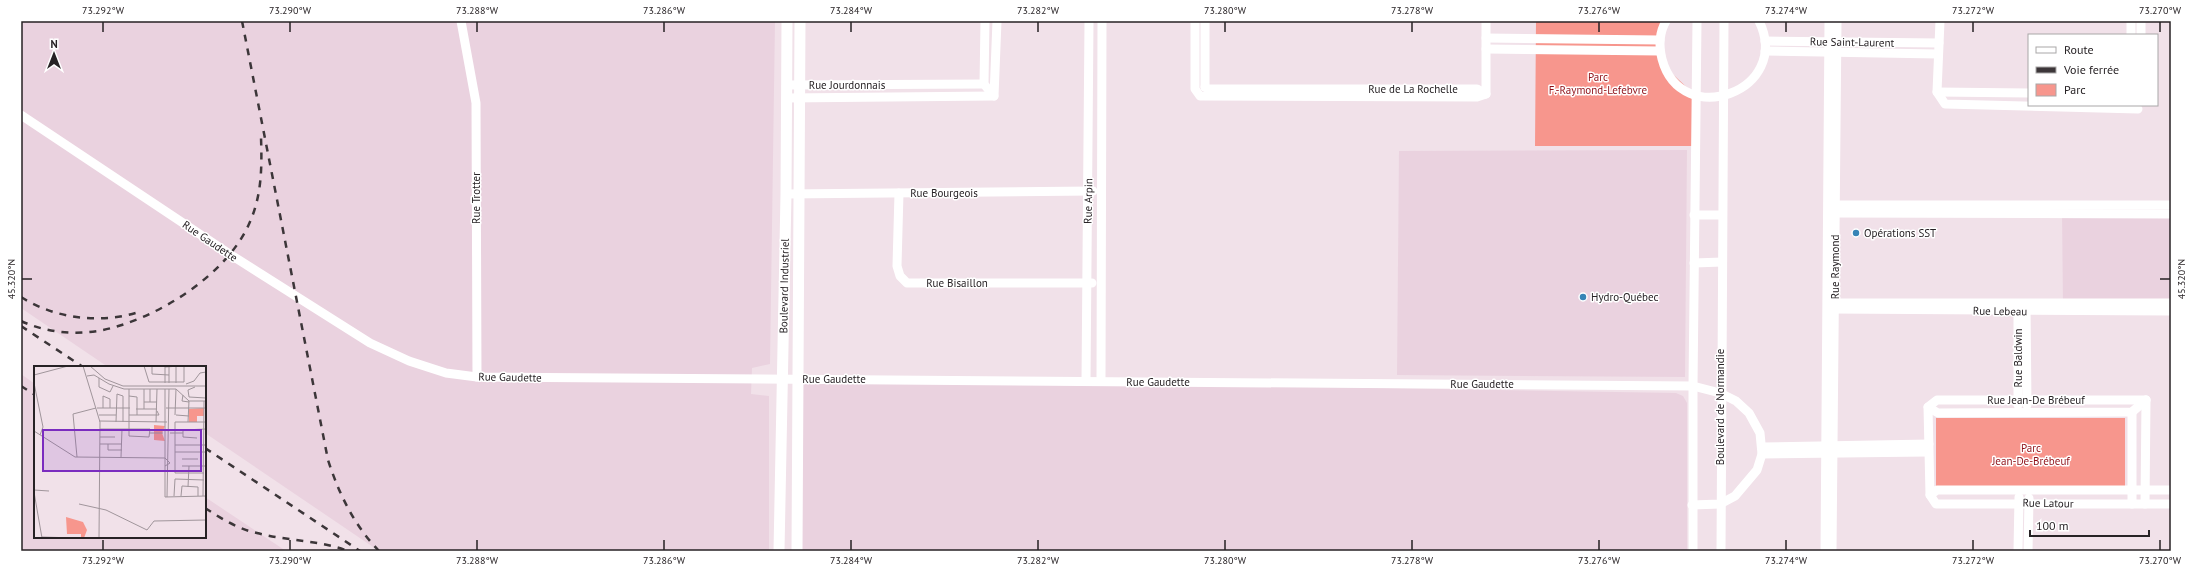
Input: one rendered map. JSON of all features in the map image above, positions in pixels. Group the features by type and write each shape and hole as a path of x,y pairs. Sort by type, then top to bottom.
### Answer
{"street":[{"name":"Rue Trotter","path":"461,21 476,103 477,377"},
{"name":"Boulevard Industriel","path":"779,551 781,379 788,85 787,21"},
{"name":"Boulevard Industriel","path":"797,551 800,21"},
{"path":"985,21 984,84 994,96"},
{"path":"994,96 997,21"},
{"name":"Rue Arpin","path":"1086,381 1089,21"},
{"name":"Rue Arpin","path":"1101,381 1102,21"},
{"path":"1195,21 1197,92"},
{"path":"1197,92 1205,87 1205,21"},
{"path":"1486,21 1486,94"},
{"path":"1666,21 1660,40 1660,51 1664,66 1672,78 1682,88 1706,98 1724,97 1738,91 1751,82 1762,64 1765,51 1766,41 1759,21"},
{"path":"1693,551 1692,386 1697,21"},
{"name":"Boulevard de Normandie","path":"1720,551 1724,21"},
{"name":"Rue Raymond","path":"1829,21 1833,42"},
{"name":"Rue Raymond","path":"1825,551 1829,450 1832,52 1837,21"},
{"path":"1940,21 1937,92 1945,104 2137,106"},
{"path":"2131,34 2132,21"},
{"path":"2141,21 2141,34"},
{"path":"1486,38 1660,40"},
{"path":"1608,39 1608,51"},
{"name":"Rue Saint-Laurent","path":"1766,41 1939,43"},
{"path":"1486,49 1660,51"},
{"name":"Rue Saint-Laurent","path":"1765,51 1938,54"},
{"path":"906,84 906,97"},
{"name":"Rue Jourdonnais","path":"788,85 984,84"},
{"name":"Rue de La Rochelle","path":"1205,87 1208,89 1477,97 1486,94"},
{"name":"Rue de La Rochelle","path":"1197,92 1340,93 1477,89 1486,94"},
{"path":"1937,92 2026,93 2022,106"},
{"name":"Rue Jourdonnais","path":"787,98 994,96"},
{"name":"Rue Gaudette","path":"21,115 231,255 370,343 409,361 446,373 477,377 1692,386 1720,393"},
{"name":"Rue Bourgeois","path":"786,194 1101,192"},
{"name":"Rue Bisaillon","path":"899,193 897,266 900,276 907,283 1101,282"},
{"path":"1831,209 2130,209 2171,205"},
{"path":"2130,209 2171,214"},
{"path":"1694,215 1722,215"},
{"path":"1694,263 1722,262"},
{"name":"Rue Lebeau","path":"1831,306 2136,307 2171,303"},
{"name":"Rue Baldwin","path":"2022,307 2023,412"},
{"name":"Rue Lebeau","path":"2136,307 2171,311"},
{"path":"1692,505 1720,504 1735,496 1757,470 1762,451 1760,433 1749,413 1736,401 1720,393"},
{"name":"Rue Jean-De Brébeuf","path":"2132,412 1938,413 1928,407 1937,400 2146,400"},
{"path":"2132,504 2134,490 2132,412 2146,400"},
{"path":"2145,504 2146,400"},
{"path":"1928,407 1930,495"},
{"path":"1762,451 1929,448"},
{"name":"Rue Raymond","path":"1829,450 1832,551"},
{"path":"2018,551 2019,489"},
{"path":"2028,551 2029,489"},
{"name":"Rue Latour","path":"2171,490 1937,490 1930,495 1936,504 2171,504"},
{"path":"779,503 797,505"}],"shaded area":[{"path":"21,21 775,21 770,364 752,368 751,394 769,396 769,551 379,551 206,434 206,366 107,366 21,308"},
{"path":"1687,150 1685,377 1397,375 1399,151"},
{"path":"2062,213 2171,214 2171,303 2063,303"},
{"path":"21,374 34,383 34,538 206,538 206,498 286,551 21,551"},
{"path":"799,378 1676,393 1683,396 1687,403 1687,551 797,551"}],"green space":[{"name":"Parc F.-Raymond-Lefebvre","path":"1536,21 1664,21 1664,66 1694,94 1694,146 1535,146"},
{"name":"Parc Jean-De-Brébeuf","path":"1936,418 2125,418 2125,490 1936,490"}],"railway":[{"path":"242,21 328,460 337,485 348,508 362,531 379,551"},
{"path":"21,321 49,330 78,333 98,331 120,326 164,306 186,293 206,278 224,261 238,243 249,224 259,192 261,137"},
{"path":"21,297 48,310 63,315 78,317 109,318 139,312"},
{"path":"21,326 81,366"},
{"path":"21,386 34,394"},
{"path":"206,449 360,551"},
{"path":"206,509 243,529 268,536 337,547 348,551"}],"place":[{"name":"Opérations SST","path":"1856,233"},
{"name":"Hydro-Québec","path":"1583,297"}]}
